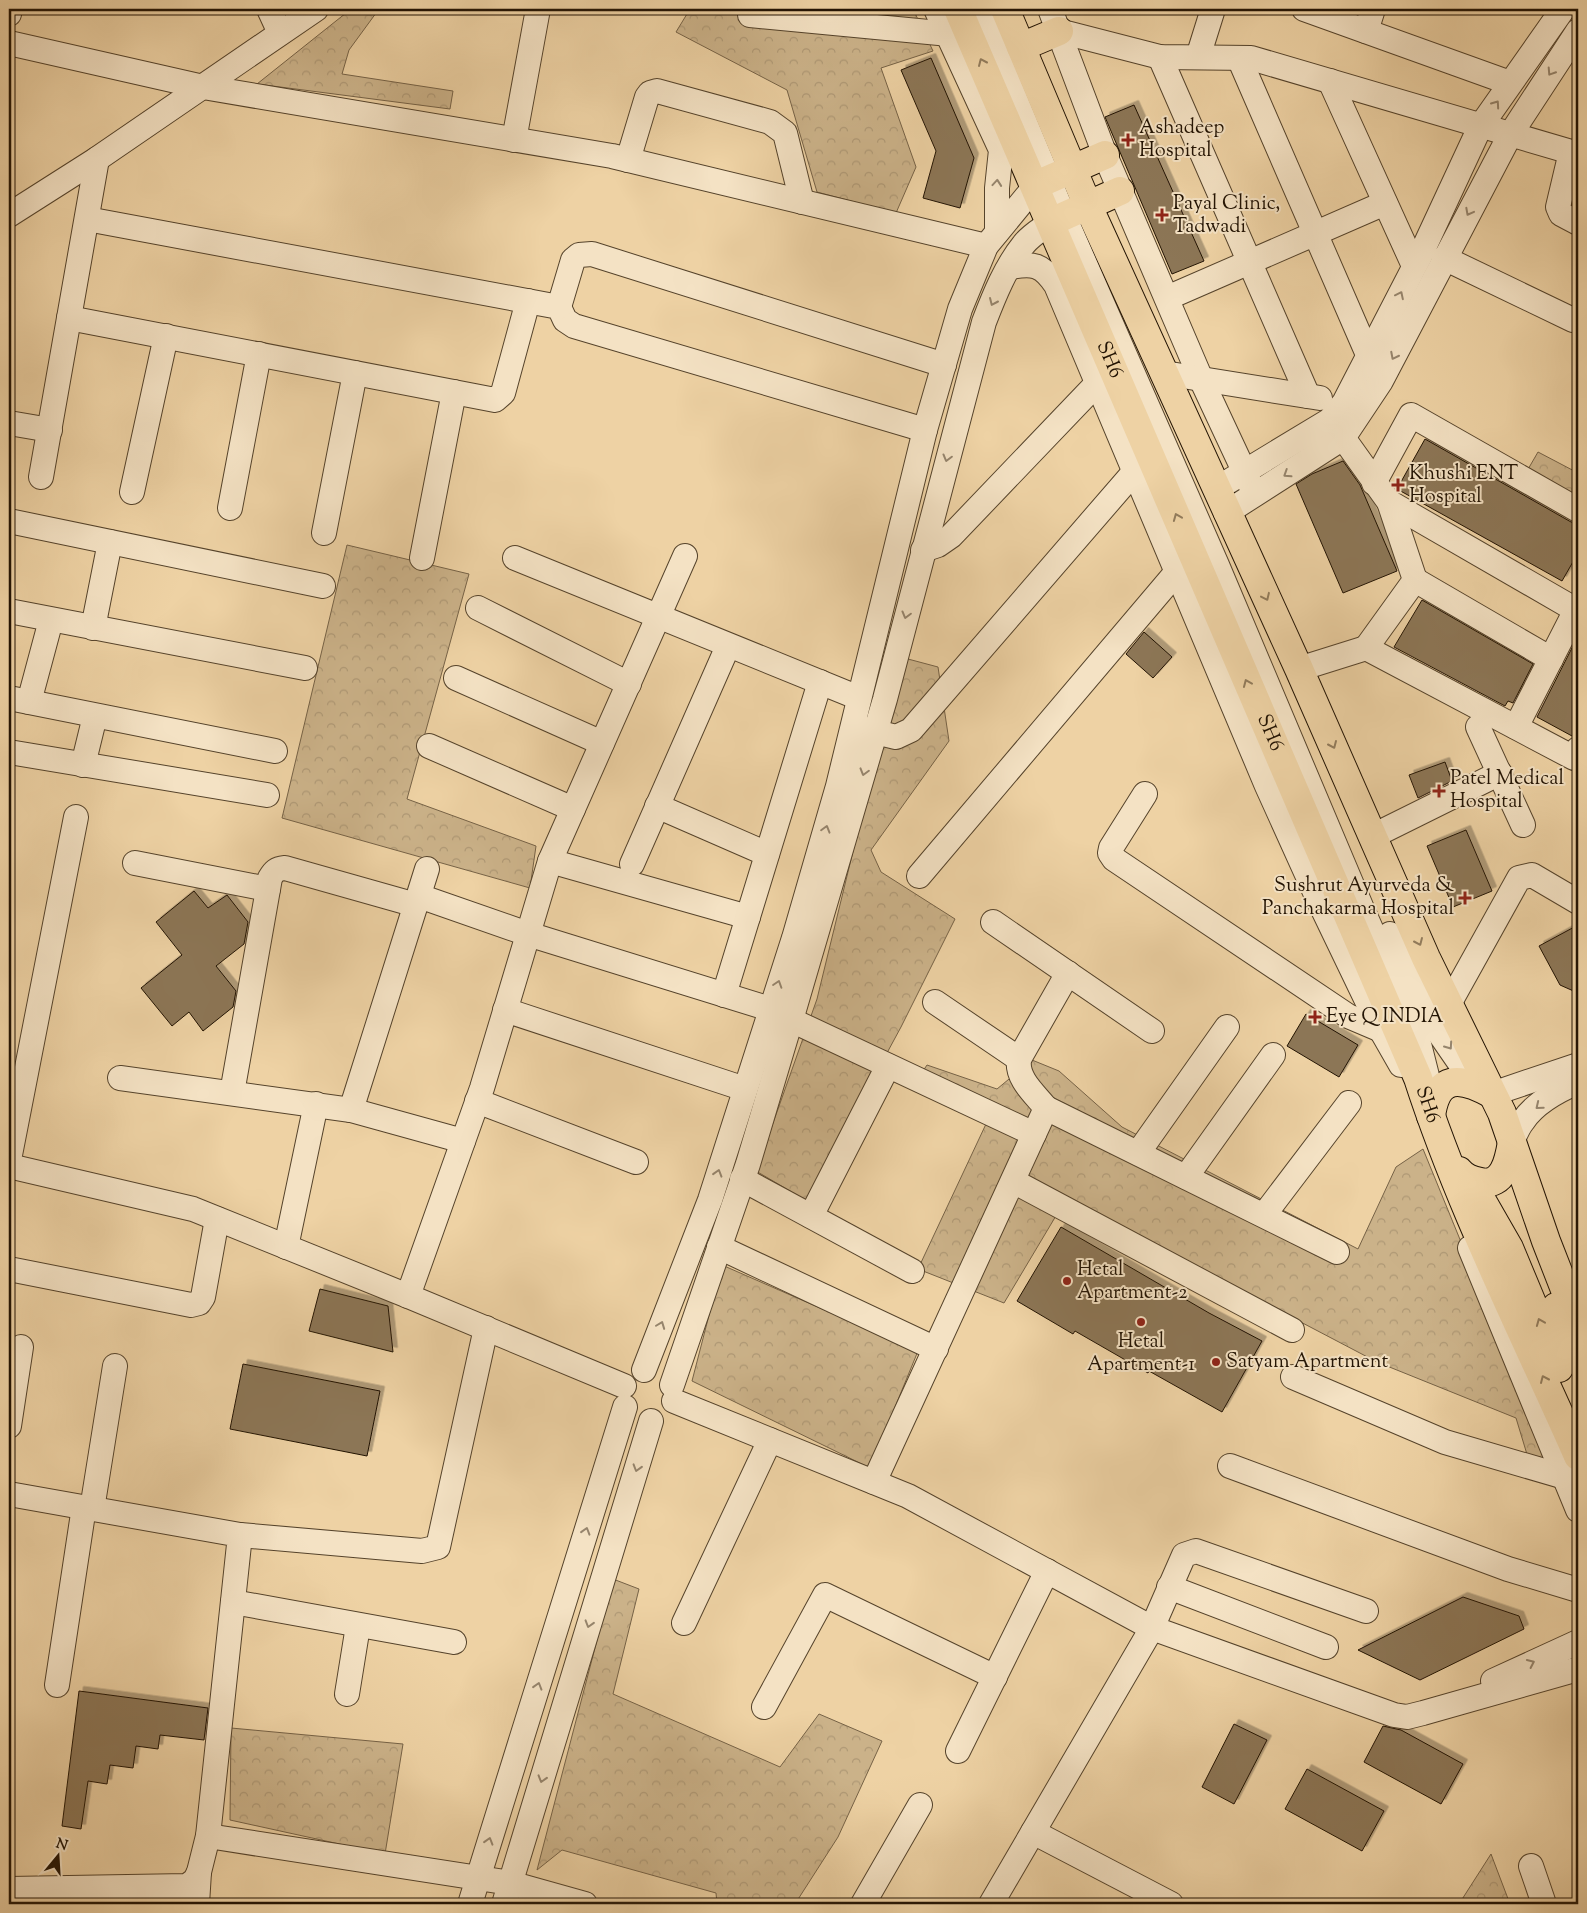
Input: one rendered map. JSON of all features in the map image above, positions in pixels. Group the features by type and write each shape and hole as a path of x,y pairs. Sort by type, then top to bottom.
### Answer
{"main road":[{"name":"SH6","path":"958,9 959,35 1055,177 1070,213 1105,376 1185,563 1432,1107 1446,1158 1573,1471"},
{"path":"1005,9 1022,47 1055,177 1070,213 1164,373 1449,1004 1484,1090 1512,1142 1546,1241 1578,1323"},
{"path":"1022,47 1057,16"},
{"path":"1055,177 1105,155"},
{"path":"1070,213 1120,191"},
{"path":"1432,1107 1440,1089 1451,1082 1464,1081 1484,1090"},
{"path":"1512,1142 1505,1171 1528,1239 1578,1361"},
{"path":"1446,1158 1470,1180 1509,1248 1578,1416"},
{"path":"1470,1180 1484,1183 1494,1181 1505,1171"}],"street":[{"path":"9,14 10,9"},
{"path":"269,9 280,33"},
{"path":"9,215 203,87 316,9"},
{"path":"514,140 538,9"},
{"path":"9,1166 193,1209 486,1328 625,1397 634,1417 651,1422 666,1415 791,1020 864,730 860,698 925,430 960,309 992,239 1001,150 959,35 936,9"},
{"path":"978,9 1055,177"},
{"path":"994,9 1055,177"},
{"path":"1198,58 1213,9"},
{"path":"1304,9 1370,20 1510,83"},
{"path":"1216,489 1244,471 1339,420 1480,127 1563,9"},
{"path":"750,15 959,35"},
{"path":"1057,16 1160,57 1251,58 1480,127 1575,153 1558,207 1561,214 1578,223"},
{"path":"1057,16 1105,155 1201,379 1254,495"},
{"path":"1226,513 1254,495 1381,381 1510,135 1578,31"},
{"path":"9,43 203,87 628,160 802,202 992,239"},
{"path":"1160,57 1308,396"},
{"path":"1239,58 1369,357"},
{"path":"1330,81 1414,266"},
{"path":"628,160 647,97 650,93 658,91 770,122 785,133 802,202"},
{"path":"42,477 97,158"},
{"path":"992,239 1055,177"},
{"path":"52,188 89,209 559,307"},
{"path":"1167,298 1385,203"},
{"path":"644,1370 710,1200 820,850 864,730 923,550 977,345 993,300 1023,245 1070,213"},
{"path":"1070,213 1230,560 1376,905 1435,1027 1484,1090 1578,1065"},
{"path":"1070,213 1363,911 1415,1028 1432,1107"},
{"path":"925,430 574,326 565,320 559,307 573,260 579,255 592,254 944,365"},
{"path":"1444,258 1573,320"},
{"path":"1010,267 1031,265 1042,268 1050,276 1105,376 1135,471 1185,563 1267,786 1381,1030 1432,1107"},
{"path":"69,318 495,400 500,398 503,393 528,302"},
{"path":"132,492 166,336"},
{"path":"230,508 259,354"},
{"path":"324,533 355,373"},
{"path":"1164,373 1308,396 1339,420 1374,483 1389,502 1415,580 1551,659"},
{"path":"923,550 938,545 952,536 1105,376"},
{"path":"422,558 454,392"},
{"path":"1374,483 1411,415 1578,510"},
{"path":"9,423 50,430"},
{"path":"864,730 896,737 911,730 1135,471"},
{"path":"1389,502 1577,608 1516,727"},
{"path":"9,521 322,586"},
{"path":"92,628 110,542"},
{"path":"408,1296 477,1101 550,861 685,556"},
{"path":"515,558 860,698"},
{"path":"919,876 1185,563"},
{"path":"1299,669 1366,648 1415,580"},
{"path":"478,608 629,684"},
{"path":"9,611 305,668"},
{"path":"51,620 19,700 275,752"},
{"path":"632,864 728,646"},
{"path":"1366,648 1574,758 1578,749"},
{"path":"456,678 602,743"},
{"path":"724,995 820,682"},
{"path":"83,764 95,716"},
{"path":"1478,726 1524,825"},
{"path":"429,746 573,809"},
{"path":"9,752 267,795"},
{"path":"1373,836 1500,773"},
{"path":"1146,794 1112,848 1110,853 1114,859 1348,1016 1381,1030"},
{"path":"657,806 767,854"},
{"path":"9,1160 76,817"},
{"path":"550,861 748,917"},
{"path":"135,863 268,889"},
{"path":"232,1093 268,889 273,872 277,869 285,868 417,900 770,1009"},
{"path":"351,1110 427,869"},
{"path":"1449,1004 1519,878 1532,875 1578,902"},
{"path":"992,922 1152,1031"},
{"path":"1068,974 1019,1059 1018,1066 1022,1079 1046,1108 1337,1252"},
{"path":"935,1002 1019,1059"},
{"path":"505,1010 745,1089"},
{"path":"791,1020 1034,1134"},
{"path":"1138,1153 1227,1027"},
{"path":"1186,1177 1273,1055"},
{"path":"811,1216 888,1066"},
{"path":"120,1078 351,1110 463,1141"},
{"path":"1512,1142 1523,1120 1535,1109 1552,1096 1578,1082"},
{"path":"477,1101 636,1162"},
{"path":"286,1247 316,1104"},
{"path":"1264,1215 1349,1104"},
{"path":"874,1482 1046,1108"},
{"path":"742,1179 912,1271"},
{"path":"1013,1181 1292,1330"},
{"path":"9,1269 191,1306 199,1303 203,1297 217,1219"},
{"path":"719,1247 936,1349"},
{"path":"9,1495 240,1535 422,1551 438,1547 486,1328"},
{"path":"9,1426 21,1347"},
{"path":"57,1685 115,1366"},
{"path":"470,1904 625,1397 636,1373 644,1370 661,1373 673,1393 770,1440 908,1496 1152,1628 1394,1715 1407,1717 1578,1669"},
{"path":"1293,1377 1445,1442 1573,1471 1578,1510"},
{"path":"507,1894 651,1422"},
{"path":"684,1623 770,1440"},
{"path":"1230,1466 1508,1569 1578,1590"},
{"path":"197,1904 199,1872 208,1836 240,1535"},
{"path":"991,1904 1152,1628 1184,1555 1196,1551 1366,1611"},
{"path":"958,1751 1047,1571"},
{"path":"1169,1587 1326,1647"},
{"path":"764,1707 825,1595 994,1677"},
{"path":"233,1602 454,1642"},
{"path":"347,1694 358,1626"},
{"path":"1423,1713 1578,1642"},
{"path":"863,1904 920,1806"},
{"path":"1033,1832 1171,1904"},
{"path":"208,1836 477,1880 507,1894 585,1904"},
{"path":"1531,1866 1544,1904"},
{"path":"9,1889 187,1886 195,1880 199,1872"}],"green space":[{"path":"351,9 379,9 349,50 342,74 453,91 450,109 257,84"},
{"path":"690,9 913,9 933,51 881,68 916,167 896,213 817,192 787,90 676,32"},
{"path":"1538,452 1578,473 1578,498 1527,471"},
{"path":"347,545 469,574 407,799 536,846 530,888 282,818"},
{"path":"908,659 938,667 949,741 871,850 881,872 955,919 901,1027 807,1201 756,1171 817,999 867,794"},
{"path":"1032,1060 1059,1071 1122,1127 1358,1249 1396,1167 1423,1149 1551,1462 1529,1461 1516,1418 1377,1362 1066,1199 1004,1303 918,1269 986,1124 921,1074 927,1065 997,1089"},
{"path":"722,1265 918,1351 870,1468 692,1381"},
{"path":"613,1579 639,1589 613,1694 780,1767 819,1714 882,1741 838,1837 795,1904 717,1904 716,1893 562,1850 537,1870"},
{"path":"231,1728 403,1744 385,1854 230,1820"},
{"path":"1491,1854 1510,1904 1459,1904"}],"building":[{"path":"931,58 974,158 960,208 923,198 936,151 901,70"},
{"path":"1134,105 1204,261 1172,274 1105,117"},
{"path":"1425,439 1571,522 1578,524 1578,553 1562,581 1397,489"},
{"path":"1343,461 1360,485 1397,571 1343,593 1296,484 1312,474"},
{"path":"1422,600 1533,664 1513,703 1508,701 1505,706 1394,647"},
{"path":"1144,632 1172,657 1153,678 1126,654"},
{"path":"1578,636 1578,726 1572,736 1537,717"},
{"path":"1445,762 1452,781 1418,798 1409,775"},
{"path":"1466,830 1492,891 1453,907 1427,846"},
{"path":"194,891 208,908 227,895 248,922 244,944 216,966 236,991 233,1007 203,1031 189,1012 172,1026 141,988 182,955 156,922"},
{"path":"1578,925 1578,993 1560,985 1539,946"},
{"path":"1306,1014 1358,1045 1339,1077 1287,1046"},
{"path":"1061,1227 1209,1313 1262,1341 1222,1412 1149,1371 1148,1373 1075,1331 1073,1334 1017,1301"},
{"path":"320,1289 388,1306 393,1352 309,1331"},
{"path":"243,1364 380,1391 367,1456 230,1429"},
{"path":"1463,1597 1519,1616 1524,1629 1420,1680 1358,1650"},
{"path":"79,1691 208,1708 204,1740 160,1735 158,1749 136,1746 133,1768 110,1765 107,1784 88,1781 81,1829 62,1826"},
{"path":"1234,1724 1267,1740 1234,1804 1202,1787"},
{"path":"1383,1726 1401,1730 1463,1764 1441,1804 1364,1762"},
{"path":"1307,1769 1384,1811 1362,1851 1285,1809"}],"place":[{"name":"Ashadeep Hospital","path":"1128,140"},
{"name":"Payal Clinic, Tadwadi","path":"1162,215"},
{"name":"Khushi ENT Hospital","path":"1398,485"},
{"name":"Patel Medical Hospital","path":"1439,791"},
{"name":"Sushrut Ayurveda & Panchakarma Hospital","path":"1465,898"},
{"name":"Eye Q INDIA","path":"1315,1017"},
{"name":"Hetal Apartment-2","path":"1067,1281"},
{"name":"Hetal Apartment-1","path":"1141,1322"},
{"name":"Satyam Apartment","path":"1216,1362"}]}
